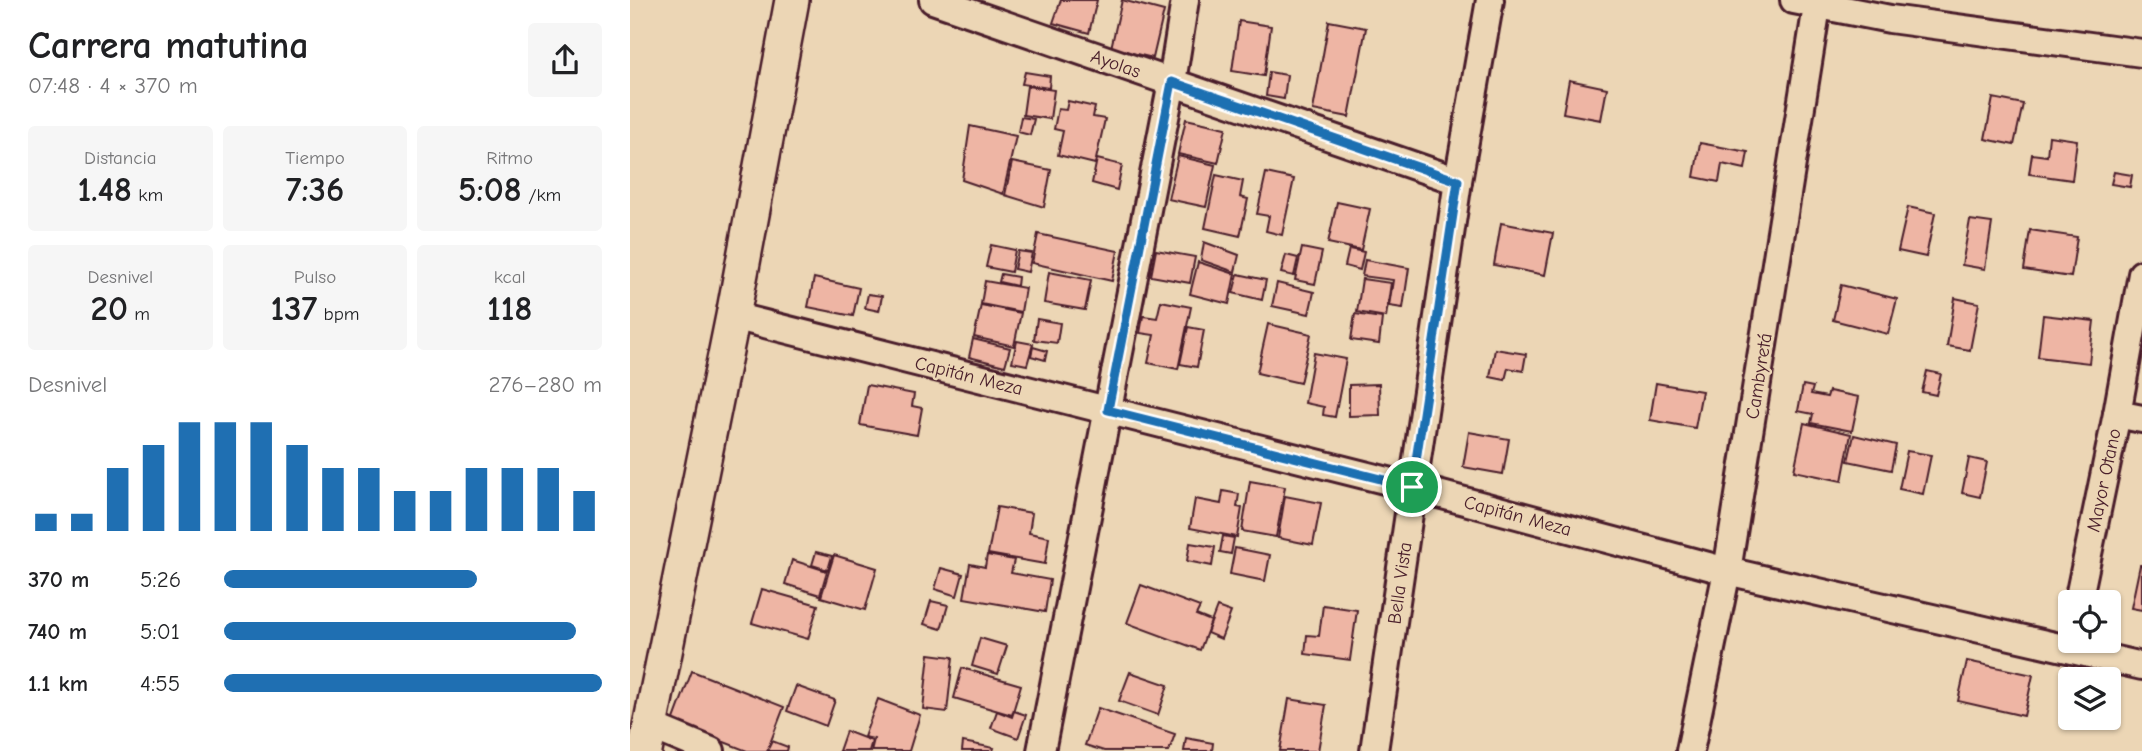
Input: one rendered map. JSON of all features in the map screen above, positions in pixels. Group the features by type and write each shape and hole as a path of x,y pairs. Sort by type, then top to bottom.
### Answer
{"main road":[{"path":"648,739 733,316 792,0"}],"street":[{"name":"Ayolas","path":"933,0 1458,181"},
{"path":"1041,751 1172,82 1185,0"},
{"name":"Bella Vista","path":"1374,751 1458,181 1490,0"},
{"path":"1810,2 2142,53"},
{"name":"Cambyretá","path":"1690,751 1727,571 1810,2"},
{"name":"Mayor Otano","path":"2080,590 2130,416 2142,274"},
{"name":"Capitán Meza","path":"733,316 1412,487 1727,571 2058,641"},
{"name":"Capitán Meza","path":"2101,653 2142,666"},
{"path":"648,739 711,751"}],"building":[{"path":"1061,0 1097,0 1089,33 1053,23"},
{"path":"1122,0 1164,11 1153,58 1111,48"},
{"path":"1239,21 1271,26 1264,76 1232,71"},
{"path":"1329,21 1366,28 1349,117 1313,110"},
{"path":"1025,72 1050,76 1049,88 1022,84"},
{"path":"1269,72 1287,75 1284,99 1266,96"},
{"path":"1569,80 1607,88 1601,120 1563,113"},
{"path":"1027,86 1054,90 1050,119 1023,115"},
{"path":"1993,98 2023,104 2014,145 1985,139"},
{"path":"1068,101 1095,107 1093,117 1105,119 1095,164 1058,155 1063,131 1054,129 1058,109 1066,110"},
{"path":"1021,117 1034,119 1030,135 1018,132"},
{"path":"1186,119 1226,128 1218,163 1178,154"},
{"path":"970,126 1016,136 1003,194 962,180"},
{"path":"2049,136 2077,140 2072,180 2029,174 2032,154 2047,156"},
{"path":"1700,143 1748,152 1745,169 1722,164 1719,182 1694,177"},
{"path":"1178,156 1215,165 1206,207 1168,199"},
{"path":"1097,159 1122,165 1117,190 1092,183"},
{"path":"1012,162 1051,170 1044,207 1005,195"},
{"path":"2114,172 2132,175 2130,187 2111,184"},
{"path":"1266,173 1294,179 1282,235 1266,231 1269,216 1257,214"},
{"path":"1216,175 1243,181 1240,197 1248,199 1240,236 1205,228"},
{"path":"1337,202 1370,209 1361,250 1328,243"},
{"path":"1908,207 1935,213 1926,257 1898,251"},
{"path":"1970,220 1992,223 1985,269 1962,265"},
{"path":"1501,223 1553,233 1545,275 1494,265"},
{"path":"2030,230 2077,237 2071,277 2024,270"},
{"path":"1038,234 1118,251 1112,281 1032,263"},
{"path":"1204,242 1239,255 1235,272 1201,260"},
{"path":"991,245 1015,250 1011,272 986,267"},
{"path":"1302,248 1322,252 1315,284 1295,280"},
{"path":"1349,249 1364,252 1360,270 1345,266"},
{"path":"1156,250 1195,257 1190,283 1151,276"},
{"path":"1018,251 1032,253 1028,272 1014,269"},
{"path":"1286,255 1298,258 1294,276 1281,273"},
{"path":"1365,260 1409,268 1403,308 1389,306 1393,280 1362,276"},
{"path":"1198,262 1235,274 1229,304 1190,294"},
{"path":"1049,272 1091,280 1085,310 1044,303"},
{"path":"1001,274 1018,277 1017,286 999,282"},
{"path":"1238,274 1266,280 1262,300 1233,293"},
{"path":"814,278 859,288 853,316 808,307"},
{"path":"1362,279 1391,283 1386,317 1357,312"},
{"path":"985,281 1025,288 1021,312 981,304"},
{"path":"1277,283 1314,292 1309,314 1272,306"},
{"path":"1841,285 1897,299 1888,334 1833,320"},
{"path":"868,294 882,296 879,311 865,308"},
{"path":"1955,298 1979,303 1970,350 1947,346"},
{"path":"1161,301 1191,307 1178,369 1148,363 1154,335 1140,333 1143,316 1157,318"},
{"path":"981,305 1021,313 1014,346 974,337"},
{"path":"1355,314 1382,318 1379,344 1351,340"},
{"path":"2043,315 2094,321 2089,363 2038,357"},
{"path":"1037,319 1060,323 1057,343 1034,340"},
{"path":"1268,324 1311,334 1300,383 1257,373"},
{"path":"1188,327 1204,330 1197,367 1180,364"},
{"path":"973,339 1010,348 1005,366 969,357"},
{"path":"1017,341 1033,344 1027,365 1012,362"},
{"path":"1033,347 1047,351 1045,360 1031,356"},
{"path":"1495,349 1526,354 1523,371 1508,368 1505,380 1490,377"},
{"path":"1314,353 1346,359 1335,417 1323,415 1324,407 1305,403"},
{"path":"1927,371 1941,374 1936,395 1922,392"},
{"path":"1656,383 1702,391 1695,428 1650,420"},
{"path":"1379,384 1380,415 1349,416 1349,385"},
{"path":"867,385 914,394 912,406 922,408 917,435 860,425"},
{"path":"1803,385 1813,387 1811,394 1827,397 1829,391 1859,397 1852,431 1811,423 1813,414 1798,411"},
{"path":"1804,423 1851,434 1842,481 1794,471"},
{"path":"1469,432 1509,439 1503,474 1463,467"},
{"path":"1854,435 1896,445 1891,470 1848,461"},
{"path":"1907,451 1931,455 1923,494 1899,489"},
{"path":"1969,458 1987,462 1980,497 1962,493"},
{"path":"1250,481 1285,487 1276,537 1242,531"},
{"path":"1223,491 1239,494 1237,507 1242,508 1237,537 1190,528 1195,499 1221,504"},
{"path":"1285,496 1321,503 1313,545 1278,538"},
{"path":"997,507 1032,513 1029,533 1049,537 1045,564 988,554"},
{"path":"1223,536 1234,538 1231,554 1220,552"},
{"path":"1190,543 1215,547 1212,566 1187,561"},
{"path":"1235,548 1270,555 1265,581 1230,574"},
{"path":"816,552 832,556 828,570 812,565"},
{"path":"834,555 877,568 865,610 821,597"},
{"path":"987,555 1014,560 1011,573 1050,580 1045,612 964,598 970,564 985,567"},
{"path":"792,560 827,571 820,595 785,584"},
{"path":"2142,565 2142,610 2131,608"},
{"path":"941,568 963,574 957,596 935,589"},
{"path":"1141,585 1200,607 1196,615 1211,621 1200,650 1127,623"},
{"path":"762,589 818,605 808,639 752,623"},
{"path":"931,601 948,605 941,629 924,624"},
{"path":"1323,605 1357,610 1350,660 1305,654 1307,635 1319,636"},
{"path":"1217,607 1231,612 1221,639 1207,633"},
{"path":"980,638 1007,646 998,674 972,666"},
{"path":"929,654 953,657 947,712 923,709"},
{"path":"1967,661 2033,675 2024,716 1958,701"},
{"path":"962,668 1021,685 1012,715 954,698"},
{"path":"692,671 784,707 767,751 747,751 673,722"},
{"path":"1130,672 1168,685 1158,715 1119,701"},
{"path":"796,686 835,700 826,726 787,711"},
{"path":"878,699 920,715 909,751 871,751 874,739 864,737"},
{"path":"1289,699 1326,705 1318,751 1280,751"},
{"path":"1098,708 1175,734 1169,751 1104,751 1085,745"},
{"path":"997,711 1012,717 1014,711 1026,715 1018,738 991,728"},
{"path":"846,731 872,741 869,751 839,751"},
{"path":"1186,738 1213,743 1212,751 1184,751"},
{"path":"772,741 788,747 787,751 767,751"},
{"path":"963,742 994,748 993,751 962,751"}],"route":[{"path":"1172,82 1458,181 1412,487 1108,410 1172,82"}]}
